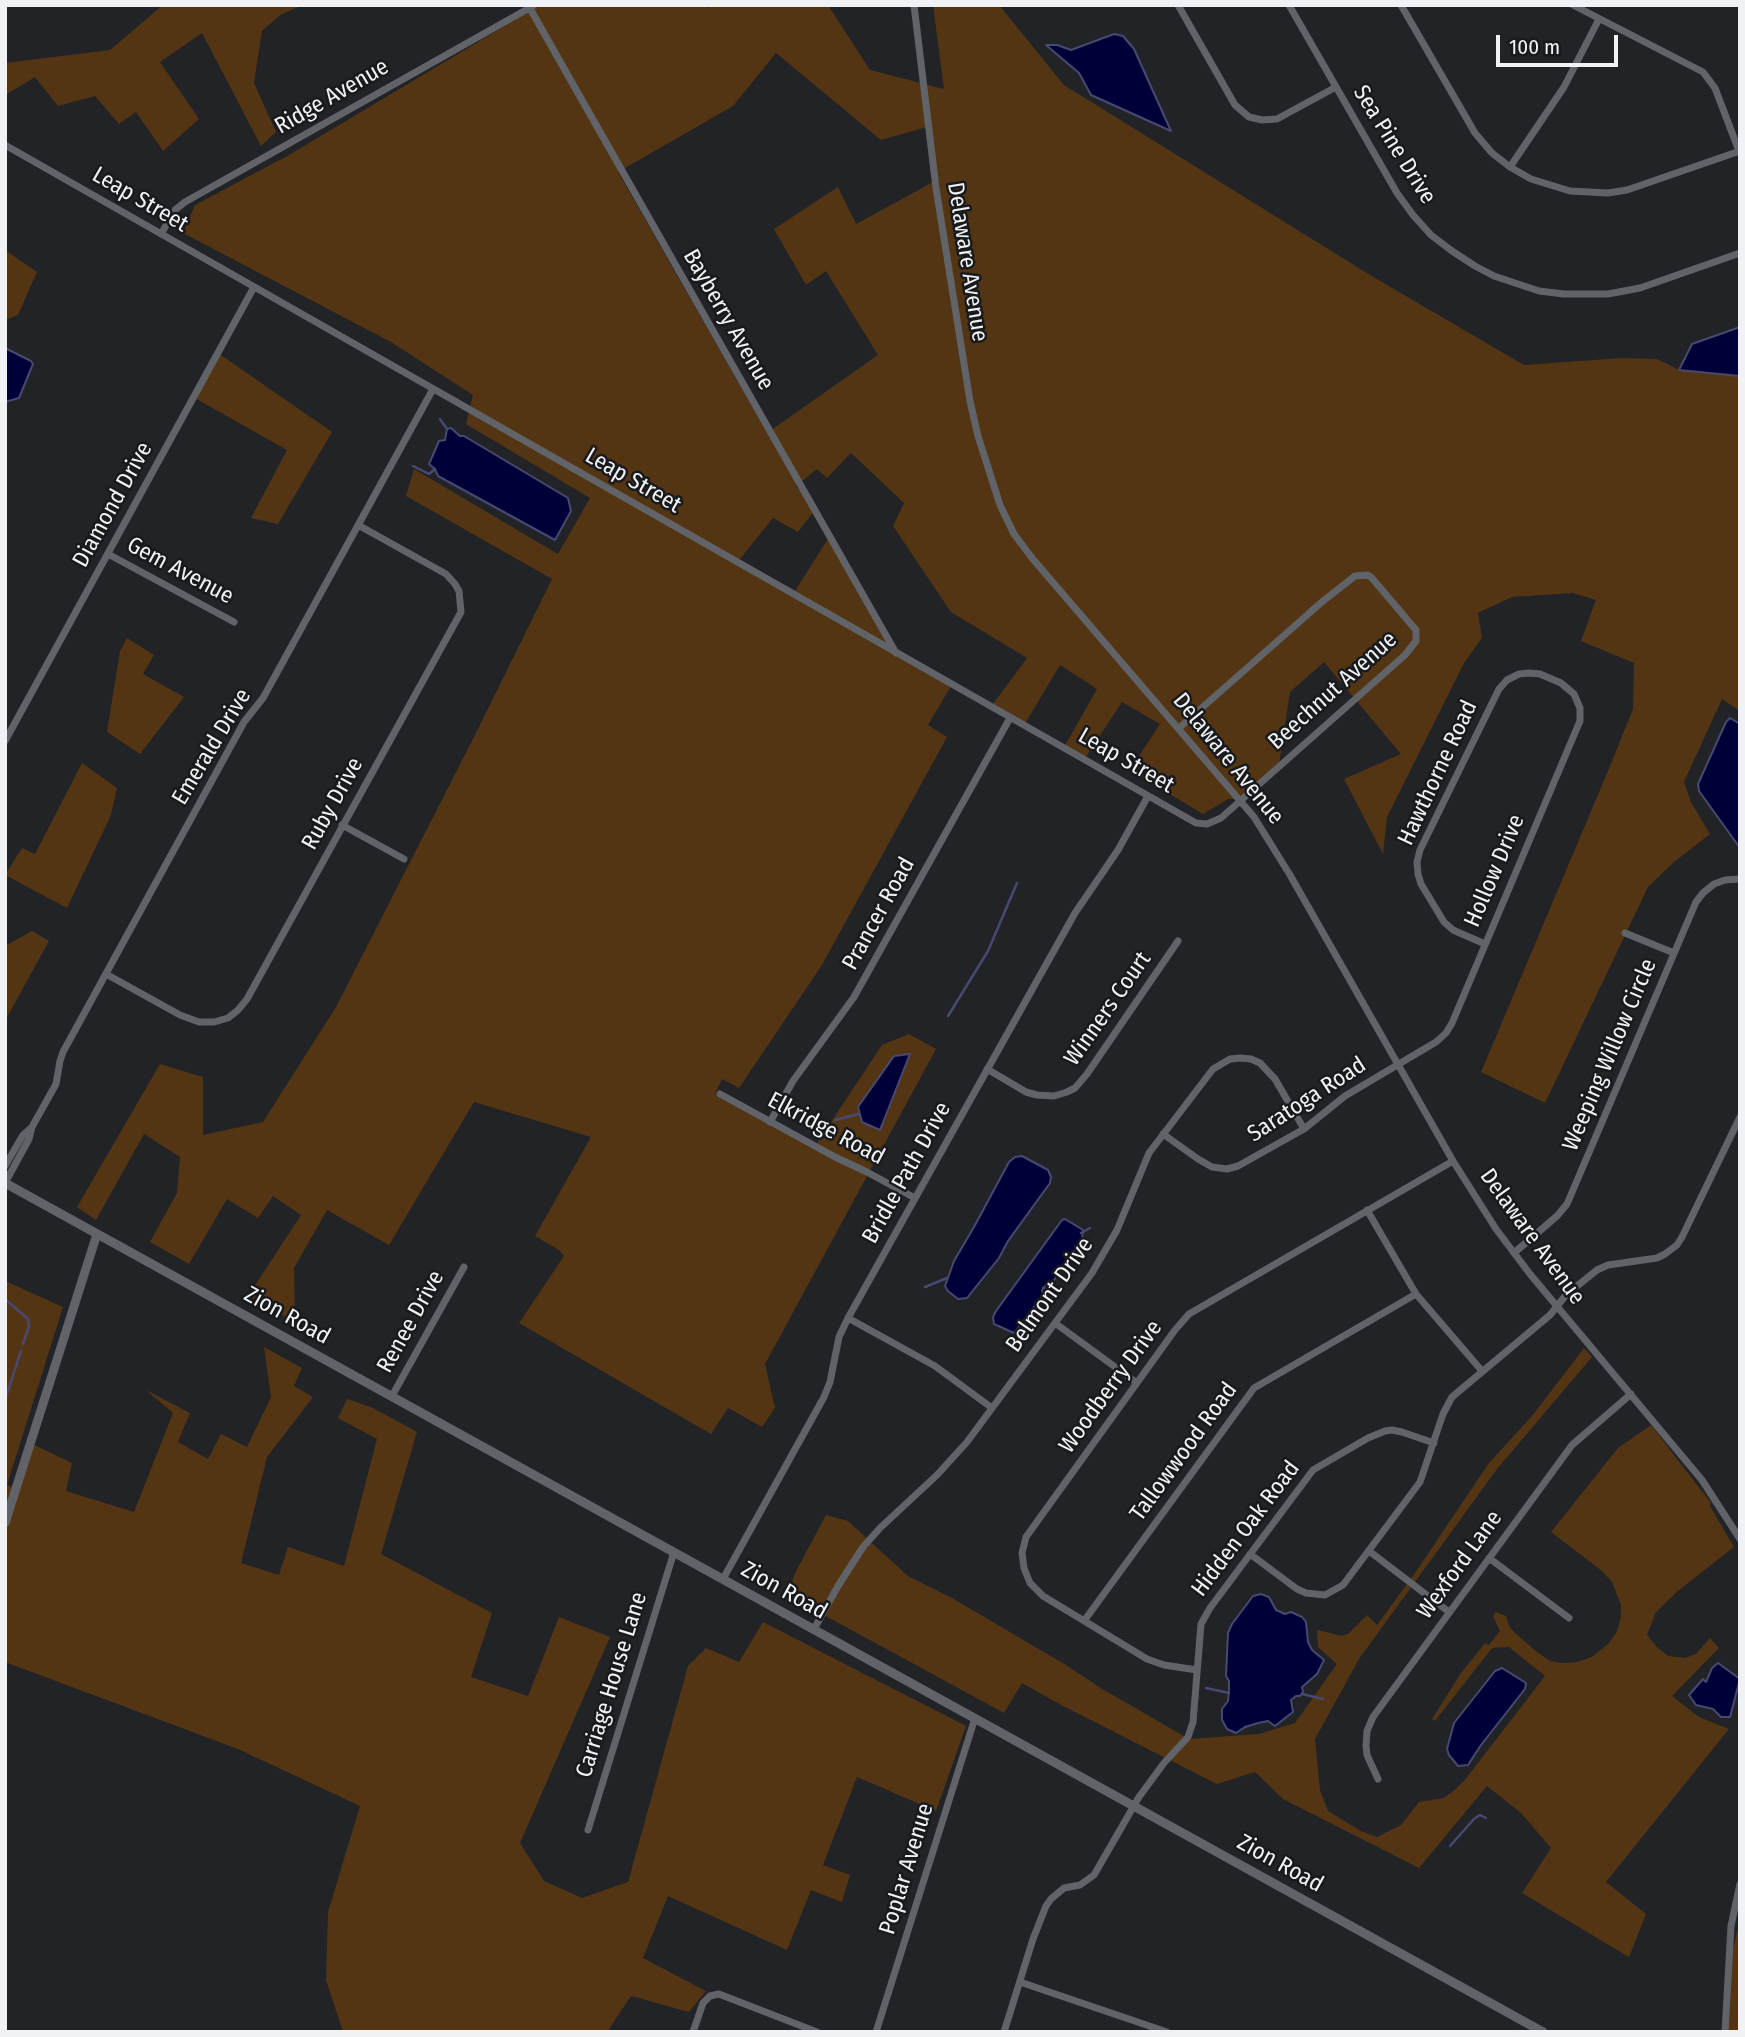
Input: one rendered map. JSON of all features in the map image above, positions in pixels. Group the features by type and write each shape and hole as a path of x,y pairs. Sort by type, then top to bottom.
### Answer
{"street":[{"name":"Delaware Avenue","path":"914,5 936,188 970,401 1000,505 1010,526 1023,547 1259,824 1481,1205 1514,1253 1705,1485 1740,1539"},
{"path":"1178,5 1236,105 1249,117 1277,120 1336,87"},
{"name":"Sea Pine Drive","path":"1289,5 1397,193 1413,215 1431,235 1452,251 1494,276 1539,290 1564,294 1608,294 1640,288 1740,253"},
{"path":"1401,5 1475,134 1492,153 1531,179 1553,188 1608,193 1627,190 1740,151 1715,88 1703,72 1573,5"},
{"name":"Ridge Avenue","path":"161,234 175,210 185,202 530,6"},
{"name":"Bayberry Avenue","path":"530,6 896,653"},
{"path":"1510,167 1564,87 1599,19"},
{"name":"Leap Street","path":"5,145 1194,822 1204,824 1216,821 1240,799"},
{"name":"Diamond Drive","path":"5,741 254,287"},
{"name":"Emerald Drive","path":"5,1183 56,1084 61,1056 244,722 263,698 433,389"},
{"name":"Ruby Drive","path":"106,974 194,1021 214,1022 233,1014 247,999 457,621 461,608 455,584 446,574 358,525"},
{"name":"Gem Avenue","path":"108,554 234,622"},
{"name":"Beechnut Avenue","path":"1179,728 1355,576 1367,575 1374,580 1407,617 1416,630 1417,637 1405,655 1240,799"},
{"name":"Hawthorne Road","path":"1485,944 1453,930 1444,922 1420,881 1417,865 1419,855 1501,686 1510,678 1529,673 1552,678"},
{"name":"Hollow Drive","path":"1398,1064 1436,1042 1446,1033 1580,721 1580,708 1574,694 1552,678"},
{"name":"Prancer Road","path":"770,1122 793,1081 854,998 1010,718"},
{"name":"Bridle Path Drive","path":"723,1579 828,1390 836,1346 848,1318 1075,913 1118,850 1148,796"},
{"path":"342,825 404,859"},
{"name":"Weeping Willow Circle","path":"1514,1253 1567,1204 1696,902 1703,893 1720,882 1740,879"},
{"path":"1625,933 1674,953"},
{"name":"Winners Court","path":"987,1069 1037,1095 1054,1096 1075,1088 1178,941"},
{"name":"Belmont Drive","path":"814,1629 849,1567 872,1537 952,1459 1092,1273 1108,1248 1145,1161 1213,1069 1230,1059 1241,1058 1251,1059 1269,1070 1304,1129"},
{"name":"Saratoga Road","path":"1163,1134 1204,1163 1227,1169 1243,1164 1304,1129 1345,1096 1398,1064"},
{"name":"Elkridge Road","path":"720,1094 915,1198"},
{"path":"1250,1554 1301,1591 1320,1595 1332,1593 1343,1586 1420,1482 1449,1402 1550,1315 1566,1295 1602,1267 1657,1258 1677,1245 1740,1116"},
{"name":"Emerald Drive","path":"5,1166 23,1135 32,1128"},
{"name":"Woodberry Drive","path":"1197,1670 1164,1665 1147,1659 1042,1596 1032,1586 1022,1556 1031,1530 1189,1314 1453,1161"},
{"name":"Zion Road","path":"5,1183 1543,2032"},
{"path":"1367,1210 1416,1294 1482,1371"},
{"path":"5,1523 97,1234"},
{"name":"Renee Drive","path":"392,1396 464,1267"},
{"name":"Tallowwood Road","path":"1084,1621 1254,1388 1416,1294"},
{"path":"848,1318 935,1366 992,1408"},
{"path":"1055,1323 1137,1383"},
{"name":"Wexford Lane","path":"1378,1779 1367,1755 1366,1737 1369,1724 1572,1445 1631,1394"},
{"name":"Hidden Oak Road","path":"1004,2032 1046,1906 1065,1888 1080,1885 1094,1875 1134,1806 1164,1763 1188,1737 1193,1722 1203,1618 1312,1470 1385,1431 1402,1432 1434,1443"},
{"path":"1369,1551 1449,1612"},
{"name":"Carriage House Lane","path":"588,1830 674,1552"},
{"path":"1489,1558 1569,1618"},
{"name":"Poplar Avenue","path":"876,2032 975,1718"},
{"path":"1724,2032 1731,1926 1740,1884"},
{"path":"1020,1982 1167,2032"},
{"path":"693,2032 704,2003 710,1996 719,1994 817,2032"}],"shaded area":[{"path":"163,5 303,5 280,15 262,31 254,83 276,132 261,146 202,33 160,62 199,119 163,151 136,112 119,124 95,96 58,106 35,77 5,95 5,63 110,50"},
{"path":"540,5 706,5 708,8 712,5 828,5 870,70 944,89 933,5 999,5 1064,85 1370,275 1524,365 1622,358 1657,359 1679,370 1740,376 1740,711 1722,699 1684,782 1691,802 1710,834 1674,862 1648,887 1545,1103 1481,1072 1633,709 1634,663 1581,641 1596,600 1573,593 1512,597 1478,613 1482,638 1464,663 1387,817 1383,854 1344,779 1401,754 1324,662 1290,692 1279,764 1239,799 1228,799 1203,814 1130,770 1160,724 1122,702 1084,760 1063,749 1097,689 1060,665 1023,727 990,708 1027,658 951,612 893,526 904,503 851,453 827,478 817,469 796,486 815,510 798,532 773,518 736,564 792,596 829,537 899,657 951,686 928,725 947,737 822,965 739,1088 722,1079 715,1094 814,1148 882,1045 909,1034 936,1049 765,1364 775,1408 762,1427 728,1408 711,1434 519,1323 564,1256 559,1250 535,1236 591,1137 474,1102 389,1245 327,1210 294,1268 295,1322 248,1296 301,1215 273,1196 258,1218 227,1199 189,1264 150,1242 177,1193 180,1157 144,1134 96,1220 77,1207 160,1064 203,1077 203,1135 263,1122 336,1007 552,579 406,496 414,469 558,554 590,498 466,424 473,395 391,342 183,233 195,205 289,155","holes":["776,53 881,140 927,127 935,181 856,224 838,187 774,229 806,285 826,271 878,355 767,433 618,172 733,106"]},
{"path":"1114,34 1123,36 1134,49 1171,131 1091,95 1079,73 1046,45 1057,45 1071,50"},
{"path":"5,250 37,272 18,315 5,320"},
{"path":"1740,327 1740,376 1679,370 1692,344"},
{"path":"5,348 33,364 19,398 5,402"},
{"path":"218,353 332,432 278,524 251,518 287,450 193,397"},
{"path":"451,428 460,436 568,498 571,511 555,540 438,476 429,464 439,441 445,440 447,429"},
{"path":"127,638 154,655 143,674 184,697 140,754 107,732 120,651"},
{"path":"1730,718 1740,724 1740,848 1699,791 1698,784"},
{"path":"82,763 117,788 111,815 67,908 5,875 22,848 35,854"},
{"path":"32,931 49,941 5,1021 5,946"},
{"path":"910,1054 880,1130 862,1122 858,1107 894,1056"},
{"path":"1022,1156 1048,1170 1050,1183 1008,1241 999,1258 967,1298 958,1299 945,1286 954,1261 1009,1162"},
{"path":"1065,1219 1083,1230 1082,1240 1052,1283 1045,1286 1042,1291 1044,1294 1014,1333 994,1324 996,1311"},
{"path":"5,1281 63,1307 7,1485 15,1488 30,1443 72,1463 66,1491 134,1512 173,1413 146,1390 190,1413 178,1442 208,1459 221,1434 247,1447 271,1397 264,1347 302,1368 294,1386 313,1397 267,1457 241,1563 279,1575 288,1547 344,1566 377,1439 338,1418 347,1399 373,1408 417,1432 381,1554 492,1613 471,1677 528,1696 559,1617 610,1637 520,1843 544,1881 582,1898 628,1882 688,1666 706,1648 739,1662 763,1622 966,1726 936,1811 857,1777 823,1865 850,1875 842,1902 811,1890 787,1950 668,1896 643,1958 706,1991 689,2012 631,1996 609,2029 614,2032 343,2032 326,1980 328,1912 360,1806 238,1749 5,1662"},
{"path":"1584,1348 1592,1357 1497,1469 1359,1659 1315,1739 1320,1790 1328,1811 1361,1831 1377,1837 1401,1825 1419,1802 1444,1798 1464,1781 1545,1676 1509,1647 1492,1648 1435,1721 1432,1719 1461,1673 1485,1643 1489,1645 1500,1631 1493,1616 1496,1612 1506,1616 1515,1633 1537,1652 1550,1661 1562,1663 1592,1657 1608,1644 1617,1632 1621,1605 1612,1582 1602,1571 1551,1532 1618,1448 1651,1425 1711,1503 1710,1506 1734,1547 1679,1590 1656,1612 1647,1635 1668,1656 1685,1658 1696,1654 1710,1638 1719,1648 1672,1696 1699,1717 1729,1729 1606,1882 1646,1914 1629,1957 1522,1893 1551,1848 1521,1813 1487,1786 1419,1868 1283,1799 1255,1772 1217,1784 1022,1683 1004,1713 789,1596 794,1575 826,1515 848,1521 908,1576 952,1598 1189,1739 1259,1734 1295,1723 1337,1664 1318,1647 1317,1630 1342,1636 1348,1634 1367,1615 1377,1625 1489,1463 1532,1416"},
{"path":"1261,1594 1269,1597 1276,1610 1302,1617 1306,1622 1308,1642 1312,1650 1324,1660 1317,1674 1302,1687 1300,1696 1291,1700 1293,1712 1275,1726 1268,1721 1245,1727 1236,1733 1227,1729 1222,1720 1222,1709 1228,1701 1229,1690 1226,1676 1228,1633 1253,1596"},
{"path":"1718,1663 1740,1679 1730,1717 1721,1717 1713,1709 1696,1705 1689,1695 1703,1679 1706,1682 1712,1668"},
{"path":"1502,1668 1526,1683 1525,1689 1468,1765 1458,1766 1447,1749 1454,1723 1495,1671"},
{"path":"1740,1922 1740,2032 1724,2032 1727,1971"}],"waterway":[{"path":"440,419 447,429"},
{"path":"413,466 429,474 435,469"},
{"path":"948,1016 988,951 1017,883"},
{"path":"835,1120 859,1114"},
{"path":"1081,1233 1090,1228"},
{"path":"925,1287 947,1278"},
{"path":"1043,1288 1057,1299"},
{"path":"5,1299 28,1319 29,1326 23,1344"},
{"path":"6,1397 21,1351"},
{"path":"1206,1688 1229,1693"},
{"path":"1302,1694 1323,1699"},
{"path":"1450,1846 1474,1819 1480,1815 1486,1818"}]}
